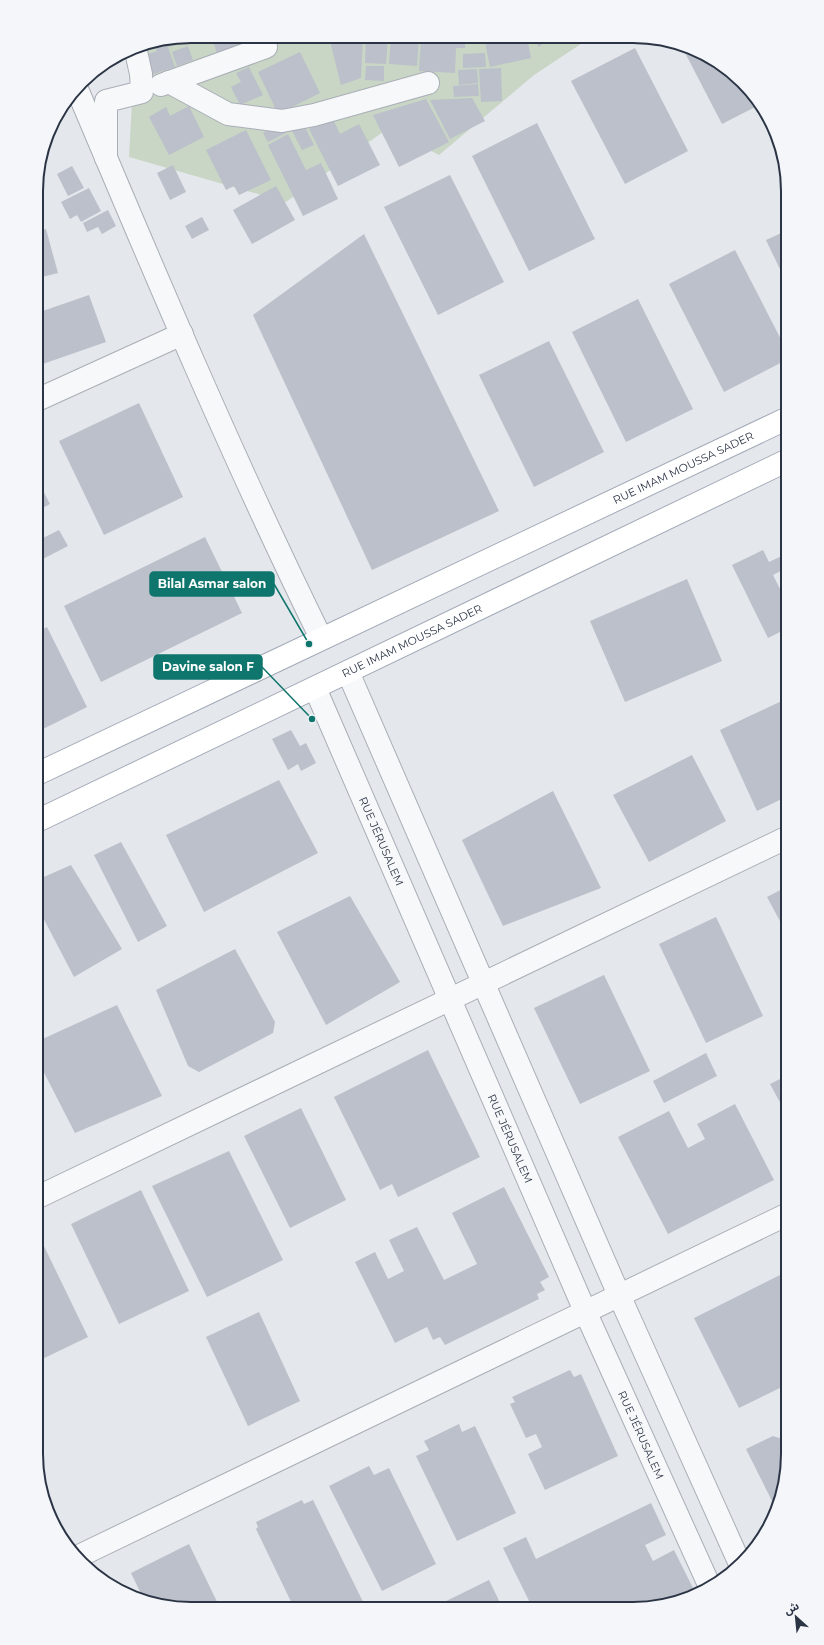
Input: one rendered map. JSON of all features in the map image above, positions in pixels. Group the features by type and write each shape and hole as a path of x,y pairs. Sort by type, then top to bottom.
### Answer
{"main road":[{"name":"RUE IMAM MOUSSA SADER","path":"43,771 321,638 781,421"},
{"name":"RUE IMAM MOUSSA SADER","path":"43,818 781,463"}],"street":[{"path":"106,158 106,101 142,92 266,47"},
{"path":"136,53 141,74 142,92"},
{"path":"169,82 228,114 282,121 314,115 428,83"},
{"path":"79,94 182,334 285,564 321,638"},
{"path":"43,397 182,334"},
{"path":"348,672 619,1295 738,1559"},
{"name":"RUE JÉRUSALEM","path":"315,688 585,1311 707,1582"},
{"path":"43,1195 781,839"},
{"path":"82,1555 781,1217"}],"green space":[{"path":"181,43 582,43 534,75 439,155 387,129 286,202 129,157 135,54 152,48"}],"building":[{"path":"180,43 168,47 175,67 150,75 143,56 157,51 156,47"},
{"path":"213,43 243,43 218,56"},
{"path":"330,43 363,43 361,78 341,85"},
{"path":"366,43 388,43 386,64 365,63"},
{"path":"391,43 419,43 417,66 389,64"},
{"path":"421,43 465,43 465,48 456,48 455,73 419,71"},
{"path":"485,43 528,43 531,58 490,67"},
{"path":"536,43 543,43 539,47"},
{"path":"188,46 193,60 177,66 172,52"},
{"path":"635,48 688,151 625,184 571,81"},
{"path":"300,52 320,93 278,114 258,72"},
{"path":"685,52 699,58 731,80 738,86 755,107 722,124"},
{"path":"485,53 486,67 463,68 463,54"},
{"path":"366,66 384,66 384,81 365,80"},
{"path":"249,67 263,95 240,105 231,87 241,82 236,73"},
{"path":"501,68 502,101 481,102 479,69"},
{"path":"477,69 478,83 459,85 458,70"},
{"path":"478,84 479,96 454,97 453,86"},
{"path":"472,98 485,121 450,139 430,100"},
{"path":"426,99 449,142 399,167 373,115"},
{"path":"189,106 204,137 169,155 149,117 166,107 170,116"},
{"path":"332,117 340,134 359,124 380,165 338,186 309,129"},
{"path":"302,121 314,145 302,150 290,127"},
{"path":"281,123 286,133 268,142 263,133"},
{"path":"537,123 595,239 529,271 472,156"},
{"path":"246,130 271,180 239,195 234,186 226,190 206,150"},
{"path":"288,134 306,170 321,163 338,199 303,216 268,145"},
{"path":"173,165 186,192 170,200 157,173"},
{"path":"72,166 84,188 68,196 57,174"},
{"path":"450,175 504,282 438,315 384,207"},
{"path":"276,186 295,220 252,244 233,210"},
{"path":"89,188 101,211 81,222 77,215 70,219 61,202"},
{"path":"108,210 116,226 102,234 98,227 87,232 83,223"},
{"path":"202,217 209,230 192,239 185,226"},
{"path":"46,229 58,273 43,277 43,230"},
{"path":"781,233 781,271 766,240"},
{"path":"364,234 499,511 372,570 253,315"},
{"path":"735,250 781,339 781,363 724,392 669,284"},
{"path":"89,295 106,342 43,364 43,311"},
{"path":"638,299 693,409 626,442 572,332"},
{"path":"549,341 604,452 534,487 479,375"},
{"path":"139,403 183,497 104,535 59,441"},
{"path":"43,491 50,504 43,508"},
{"path":"59,530 68,546 43,559 43,538"},
{"path":"205,537 242,613 101,682 64,606"},
{"path":"763,550 769,562 781,556 781,571 773,575 781,591 781,632 768,638 732,565"},
{"path":"687,579 722,661 625,702 590,621"},
{"path":"47,627 87,707 43,729 43,629"},
{"path":"781,701 781,799 757,811 720,730"},
{"path":"291,730 300,746 306,743 316,763 301,771 298,764 288,770 272,739"},
{"path":"692,755 726,821 649,862 613,795"},
{"path":"279,780 318,853 204,912 166,835"},
{"path":"553,791 601,888 503,926 462,840"},
{"path":"121,842 167,926 138,942 94,855"},
{"path":"71,865 122,949 74,977 43,918 43,877"},
{"path":"781,890 781,923 767,897"},
{"path":"350,896 400,982 326,1025 277,932"},
{"path":"716,917 763,1016 706,1043 659,944"},
{"path":"235,949 275,1022 273,1033 199,1072 188,1066 156,990"},
{"path":"604,975 650,1071 580,1104 534,1008"},
{"path":"117,1005 162,1096 75,1133 43,1071 43,1039"},
{"path":"428,1050 480,1157 398,1197 392,1184 380,1190 334,1097"},
{"path":"706,1053 717,1076 664,1103 653,1081"},
{"path":"781,1078 781,1104 770,1084"},
{"path":"735,1104 774,1180 668,1234 618,1137 669,1111 688,1148 705,1139 697,1124"},
{"path":"301,1108 346,1200 290,1228 244,1136"},
{"path":"229,1151 283,1260 207,1297 152,1186"},
{"path":"504,1187 549,1277 540,1282 545,1290 537,1294 539,1299 445,1345 440,1337 433,1340 427,1327 395,1343 355,1262 375,1252 388,1279 404,1271 389,1240 417,1227 444,1280 477,1264 452,1213"},
{"path":"141,1190 189,1291 119,1324 71,1224"},
{"path":"43,1244 88,1337 43,1359"},
{"path":"781,1274 781,1387 739,1408 694,1318"},
{"path":"259,1312 300,1401 248,1426 206,1337"},
{"path":"570,1370 574,1377 581,1374 618,1456 545,1490 528,1454 542,1447 536,1434 526,1438 510,1404 515,1402 512,1397"},
{"path":"459,1424 462,1432 475,1426 516,1513 457,1541 416,1456 429,1450 424,1441"},
{"path":"773,1436 781,1437 781,1464 773,1503 746,1449"},
{"path":"369,1466 374,1475 389,1468 436,1564 382,1591 329,1486"},
{"path":"302,1500 304,1504 313,1500 363,1602 291,1602 256,1529 258,1527 256,1522"},
{"path":"651,1503 666,1535 645,1545 653,1561 674,1550 694,1589 672,1597 643,1602 530,1602 503,1548 526,1537 536,1559"},
{"path":"189,1544 217,1602 171,1601 141,1593 131,1573"},
{"path":"489,1580 500,1602 444,1602"}],"place":[{"name":"Bilal Asmar salon","path":"309,644"},
{"name":"Davine salon F","path":"312,719"}]}
